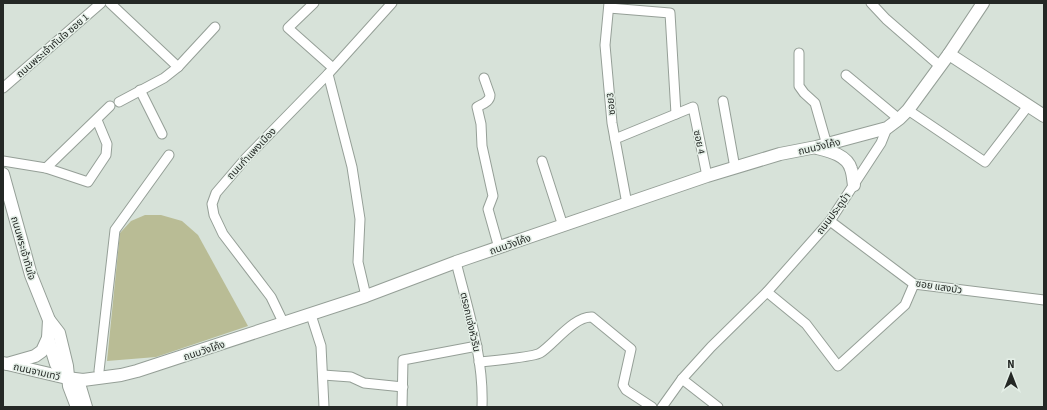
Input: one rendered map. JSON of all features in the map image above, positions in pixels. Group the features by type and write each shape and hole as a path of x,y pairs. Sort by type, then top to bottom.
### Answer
{"main road":[{"name":"ถนนประตูม้า","path":"887,128 903,115 949,54 983,3"},
{"path":"949,54 1044,116"},
{"name":"ถนนวังโค้ง","path":"67,378 83,380 121,376 311,315 456,262 708,176 780,154 821,146 887,128"},
{"path":"821,146 845,160 851,168 854,185"},
{"name":"ถนนพระเจ้าทันใจ","path":"3,174 31,275 49,320 59,333 67,366 67,378"},
{"name":"ถนนพระเจ้าทันใจ","path":"49,320 48,338 56,364 67,378"},
{"name":"ถนนจามเทวี","path":"4,364 35,356 42,351 48,338"},
{"name":"ถนนจามเทวี","path":"4,364 67,378"},
{"name":"ถนนวังโค้ง","path":"67,378 82,372 122,370 137,371"},
{"path":"67,378 77,407"},
{"path":"67,378 80,387 86,407"}],"street":[{"name":"ถนนพระเจ้าทันใจ ซอย 1","path":"3,88 101,3"},
{"path":"110,3 178,67"},
{"path":"314,3 288,28 330,71 352,167 360,219 358,262 366,296"},
{"name":"ถนนกำแพงเมือง","path":"284,324 271,297 224,234 214,215 212,204 216,192 246,158 330,71 392,3"},
{"path":"871,3 886,19 940,66"},
{"path":"609,6 670,13 676,114 615,139"},
{"name":"ซอย3","path":"609,6 605,46 612,123 627,204"},
{"path":"119,102 164,78 178,67 215,27"},
{"path":"799,53 799,86 815,103 821,146"},
{"path":"846,75 903,115 985,162 1028,106"},
{"path":"484,78 490,98 477,107 477,110 481,124 482,146 493,196 488,209 499,248"},
{"path":"140,90 162,134"},
{"path":"723,101 735,168"},
{"path":"46,168 110,106"},
{"name":"ซอย 4","path":"676,114 693,107 708,176"},
{"path":"3,161 46,168 88,182 106,155 108,144 97,120"},
{"name":"ถนนประตูม้า","path":"662,407 682,379 711,347 767,292 830,221 881,143 887,128"},
{"path":"99,371 115,230 169,155"},
{"path":"542,161 563,226"},
{"name":"ซอย แสงบัว","path":"830,221 914,284 1044,300"},
{"name":"ตรอกแจ่งหัวริน","path":"456,262 477,346 482,391 482,407"},
{"path":"767,292 806,324 838,366 905,305 914,284"},
{"path":"311,315 321,346 324,407"},
{"path":"479,362 539,354 564,331 587,317 592,317 631,349 623,385 626,390 652,407"},
{"path":"402,407 403,360 477,346"},
{"path":"323,375 351,377 364,383 403,387"},
{"path":"682,379 718,407"}],"green space":[{"path":"145,215 161,215 182,221 198,235 248,326 156,357 107,361 120,233 131,221"}]}
